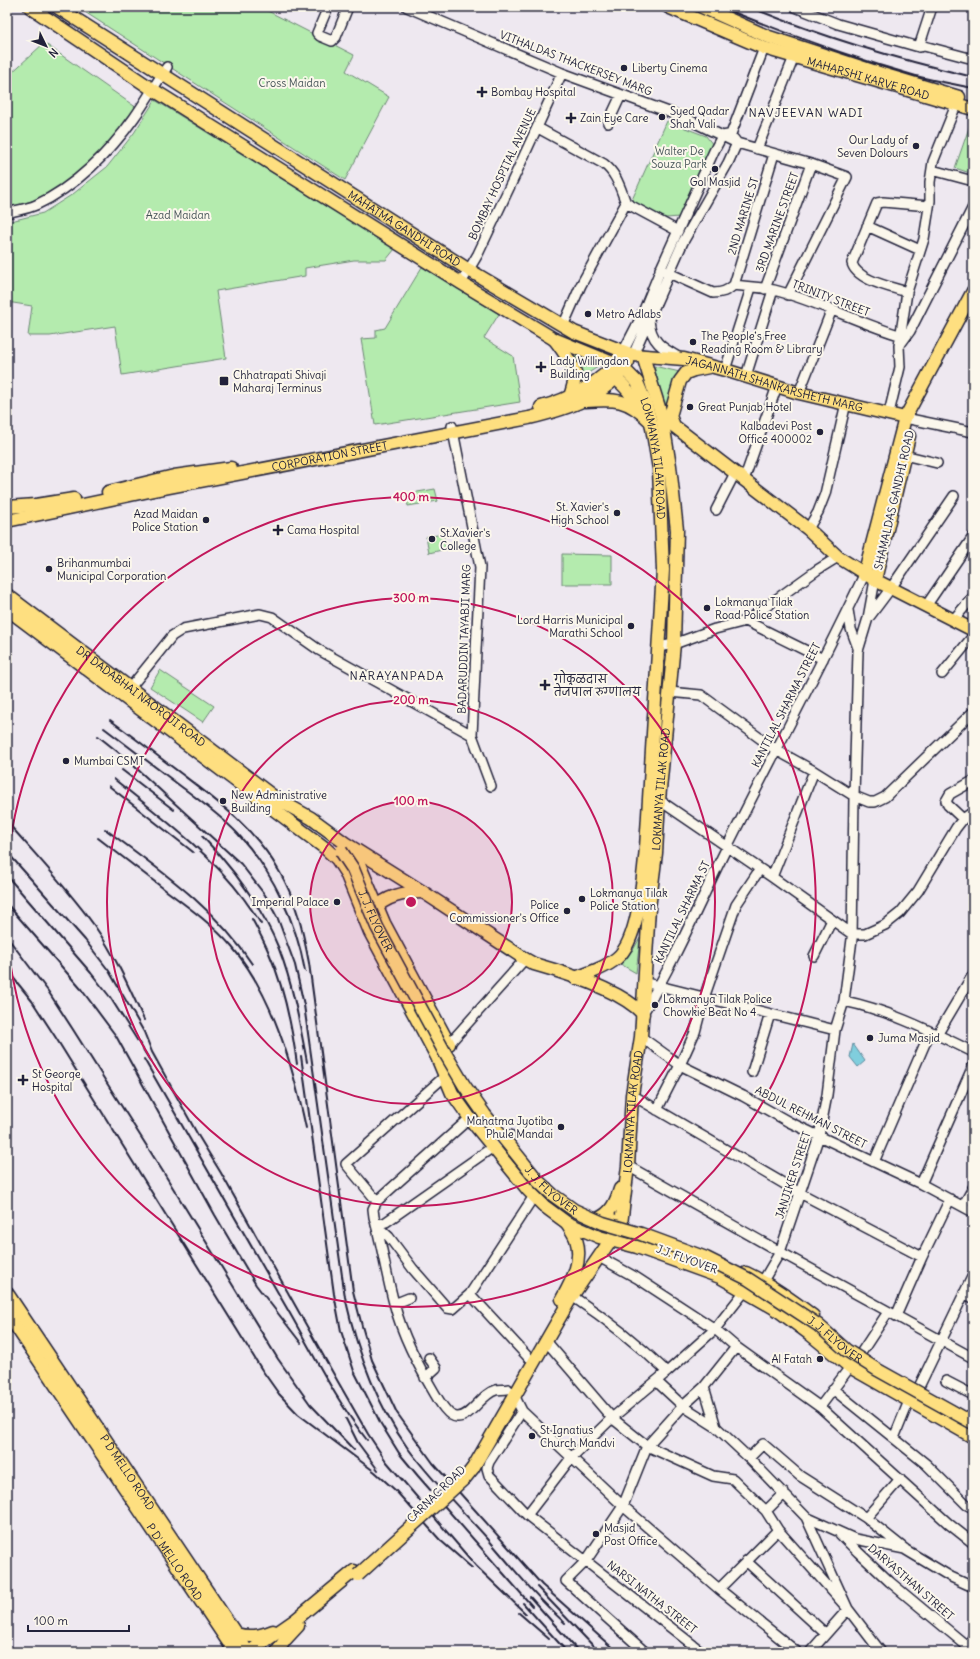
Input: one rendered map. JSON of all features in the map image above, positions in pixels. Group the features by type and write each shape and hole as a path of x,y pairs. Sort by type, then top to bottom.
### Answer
{"main road":[{"path":"30,7 152,89 461,283 554,339 618,370 626,387 633,396 637,408"},
{"name":"MAHATMA GANDHI ROAD","path":"57,7 165,70 193,93 470,270 563,326 633,354"},
{"name":"MAHARSHI KARVE ROAD","path":"668,7 766,43 882,74 973,101"},
{"name":"MAHARSHI KARVE ROAD","path":"702,7 794,57 973,109"},
{"path":"870,578 909,419 973,291"},
{"path":"909,419 973,305"},
{"path":"554,339 560,345 575,372 574,383 570,396"},
{"name":"JAGANNATH SHANKARSHETH MARG","path":"633,354 684,360 712,366 777,386 890,413 909,419"},
{"name":"CORPORATION STREET","path":"7,507 71,500 453,429 530,418 558,411 582,401 600,391 633,354"},
{"name":"LOKMANYA TILAK ROAD","path":"621,1224 628,1166 632,1095 641,1038 643,982 674,644 677,530 670,466 664,429 650,375 633,354"},
{"path":"712,366 686,373 680,381 670,416 674,426 808,529 838,557 870,578 954,619 973,630"},
{"name":"CORPORATION STREET","path":"453,429 556,403 604,375 618,370"},
{"name":"LOKMANYA TILAK ROAD","path":"576,978 602,968 616,959 625,950 635,922 646,848 663,570 659,469 651,422 645,401 637,382 618,370"},
{"path":"582,401 611,399 637,408 651,422 664,429 689,437"},
{"name":"SHAMALDAS GANDHI ROAD","path":"870,578 904,455 909,419"},
{"name":"CORPORATION STREET","path":"7,521 175,481"},
{"name":"DR DADABHAI NAOROJI ROAD","path":"7,595 130,688 272,802"},
{"name":"DR DADABHAI NAOROJI ROAD","path":"7,609 272,802"},
{"path":"272,802 337,859 355,891 370,932 437,1057 445,1073 452,1093 494,1148 544,1206 567,1223 599,1237 636,1247 720,1277 776,1309 811,1335 850,1368 973,1436"},
{"name":"J. J. FLYOVER","path":"272,802 292,812 343,847 377,926 445,1053 464,1085 490,1121 538,1181 553,1195 574,1210 603,1223 641,1234 698,1256 727,1268 748,1279 818,1325 846,1350 876,1369 973,1424"},
{"path":"343,847 423,892 525,959 595,985 631,1003 643,1014"},
{"path":"343,847 360,866 384,923 449,1044"},
{"path":"370,932 370,916 377,906 396,896 408,892 423,892"},
{"name":"J.J. FLYOVER","path":"445,1073 479,1119 533,1186 548,1201 570,1217 600,1230 638,1241 701,1263 746,1283 780,1304 815,1330 843,1354 873,1374 973,1428"},
{"path":"567,1223 584,1224 604,1216 615,1203 628,1166"},
{"path":"604,1216 621,1224 701,1253 763,1281 821,1322 861,1353 869,1362 973,1419"},
{"name":"CARNAC ROAD","path":"262,1652 356,1573 470,1466 575,1273 579,1254 576,1239 567,1223"},
{"name":"CARNAC ROAD","path":"511,1392 546,1340 572,1296 621,1224"},
{"name":"P D MELLO ROAD","path":"7,1293 249,1652"},
{"name":"P D' MELLO ROAD","path":"7,1313 235,1652"},
{"path":"236,1634 253,1637 296,1623"},
{"path":"277,1652 296,1623"},
{"name":"CARNAC ROAD","path":"249,1652 296,1623"}],"street":[{"path":"328,7 317,33 320,36 332,40 336,37 348,7"},
{"name":"VITHALDAS THACKERSEY MARG","path":"407,7 562,73 727,135"},
{"path":"795,7 838,24 921,48 933,54 973,62"},
{"path":"921,48 932,7"},
{"path":"633,354 648,318 678,231 714,151 727,135 766,43"},
{"path":"921,48 924,46 973,59"},
{"path":"757,149 794,57"},
{"path":"7,213 36,205 58,192 85,172 107,151 134,119 165,70"},
{"name":"BOMBAY HOSPITAL AVENUE","path":"461,283 470,270 538,128 562,73"},
{"path":"608,124 621,95"},
{"path":"890,413 900,367 899,346 902,336 907,292 920,250 929,206 933,162 956,105"},
{"path":"538,128 610,168 615,174 626,203 678,231"},
{"path":"727,135 737,143 811,164 847,177 788,295"},
{"path":"633,354 641,317 664,271 683,242 728,163 737,143"},
{"name":"2ND MARINE ST","path":"734,285 774,154"},
{"name":"3RD MARINE STREET","path":"746,376 769,289 811,164"},
{"path":"932,170 973,181"},
{"path":"907,292 861,276 853,267 852,263 875,206 880,202 929,206"},
{"path":"563,326 581,285 626,203"},
{"path":"899,346 910,331 973,207"},
{"path":"868,226 920,250"},
{"path":"664,271 713,292 720,293 727,291 734,285"},
{"name":"TRINITY STREET","path":"734,285 769,289 832,309 872,326 902,336"},
{"path":"725,370 751,288"},
{"path":"800,392 832,309"},
{"path":"648,318 650,330 656,341 665,350 684,360"},
{"path":"716,510 739,476 777,386"},
{"path":"808,529 818,512 825,494 846,403"},
{"path":"909,419 973,432"},
{"name":"BADARUDDIN TAYABJI MARG","path":"453,429 480,567 472,735"},
{"path":"904,455 938,463"},
{"path":"868,618 891,588 954,496"},
{"path":"926,606 973,537"},
{"path":"658,647 674,644 716,629 746,621 817,570 838,557"},
{"path":"858,648 868,618 870,578"},
{"name":"KANTILAL SHARMA STREET","path":"727,846 848,610 870,578"},
{"path":"954,619 973,597"},
{"path":"848,610 850,629 858,648"},
{"path":"130,688 172,636 183,629 260,614 272,617 319,650 472,735 491,786"},
{"path":"746,621 823,659"},
{"path":"942,674 973,636"},
{"name":"JANJIKER STREET","path":"763,1281 780,1252 819,1136 828,1095 835,1030 844,1001 852,934 858,648"},
{"path":"669,692 701,695 776,750 814,771 854,796 870,802 875,802 885,797 973,712"},
{"path":"772,877 814,771"},
{"path":"963,819 948,805 946,801 950,794 973,781"},
{"path":"659,800 852,934 865,934 885,925 900,914 918,891 963,819 973,812"},
{"name":"KANTILAL SHARMA ST","path":"643,1014 659,988 727,846"},
{"path":"657,1110 695,1032 704,998 736,905 760,869"},
{"path":"814,956 832,920"},
{"path":"449,1044 525,959"},
{"path":"874,1162 934,1033 972,976"},
{"path":"643,982 659,988 835,1030"},
{"path":"844,1001 864,1005 934,1033 973,1052"},
{"path":"752,1072 770,1014"},
{"name":"ABDUL REHMAN STREET","path":"641,1038 680,1065 819,1136 921,1184 973,1212"},
{"path":"921,1184 973,1066"},
{"path":"377,1201 346,1164 445,1073"},
{"path":"632,1095 800,1193 922,1257"},
{"path":"470,1118 377,1201 373,1209 394,1304 410,1348 440,1402 452,1416 456,1418 464,1417 486,1395 496,1390 511,1392 522,1411 623,1506 719,1589 797,1652"},
{"path":"376,1225 386,1222 494,1148 510,1135"},
{"path":"628,1166 780,1252 973,1358"},
{"path":"963,1206 973,1188"},
{"path":"376,1225 389,1237 413,1269 447,1308 454,1309 470,1294 534,1196"},
{"path":"861,1353 892,1314 950,1199"},
{"path":"599,1257 637,1278 715,1329 736,1347 820,1407 973,1544"},
{"path":"918,1389 973,1275"},
{"path":"527,1515 571,1458 612,1418 715,1329 745,1291 763,1281"},
{"path":"964,1293 973,1298"},
{"path":"470,1294 528,1358"},
{"path":"572,1296 602,1316 640,1345 667,1372"},
{"path":"394,1304 409,1298"},
{"path":"546,1340 612,1418 647,1446 713,1476 733,1480 766,1511 778,1530 848,1609 881,1652"},
{"path":"646,1652 566,1581 586,1561 623,1506 647,1446 683,1406 704,1387 736,1347"},
{"path":"426,1378 436,1368 430,1358"},
{"path":"820,1407 850,1368"},
{"path":"656,1381 683,1406 716,1427 749,1458 806,1517 848,1609"},
{"path":"946,1381 973,1395"},
{"path":"704,1387 716,1427"},
{"path":"834,1390 926,1464 971,1503"},
{"path":"894,1438 909,1401"},
{"name":"NARSI NATHA STREET","path":"522,1411 487,1468 489,1475 527,1515 702,1652"},
{"path":"749,1458 763,1444 800,1476 866,1518 906,1550 951,1577 973,1587"},
{"path":"866,1518 900,1480"},
{"path":"766,1511 784,1494"},
{"path":"806,1517 840,1534 863,1541 906,1550"},
{"path":"719,1589 778,1530"},
{"name":"DARYASTHAN STREET","path":"840,1534 858,1552 969,1650"},
{"path":"858,1552 863,1541"},
{"path":"746,1561 826,1634"},
{"path":"810,1652 848,1609"},
{"path":"969,1650 973,1637"}],"green space":[{"name":"Cross Maidan","path":"77,7 260,7 354,55 346,71 389,97 345,180"},
{"path":"44,43 137,108 121,129 100,152 67,183 46,195 11,207 7,200 7,77"},
{"name":"Azad Maidan","path":"155,100 395,249 386,260 354,260 305,268 305,276 216,291 226,358 122,375 115,326 50,336 28,336 32,306 7,302 7,222 43,213 73,194 107,167 134,133"},
{"name":"Walter De Souza Park","path":"667,121 706,136 713,145 680,217 666,218 631,202"},
{"path":"970,125 973,126 973,174 955,168"},
{"path":"422,267 499,314 484,338 513,356 520,402 375,425 361,339 376,338 376,330 385,328"},
{"path":"573,353 598,367 580,378"},
{"path":"654,366 684,373 666,415"},
{"path":"435,489 438,501 408,506 406,494"},
{"path":"443,534 446,549 429,553 426,537"},
{"path":"562,554 612,555 612,584 562,584"},
{"path":"160,670 214,706 203,722 150,687"},
{"path":"640,938 636,973 617,962 633,950"}],"water":[{"path":"853,1044 865,1061 858,1067 850,1057"}],"railway":[{"path":"721,7 842,53 916,76 973,88"},
{"path":"750,7 832,38 916,63 973,77"},
{"path":"110,720 197,785 236,818 260,843 270,856 290,893 301,927 309,963 353,1291 372,1360 397,1413 433,1463 542,1585 617,1652"},
{"path":"104,728 217,814 251,849 272,881 289,916 296,934 305,971"},
{"path":"98,736 123,756 241,864 265,895 278,919 295,965 304,1005 345,1297 355,1336 368,1375 376,1394 396,1430 416,1459 534,1592 565,1623"},
{"path":"122,770 174,810"},
{"path":"114,779 200,850 230,882 261,924"},
{"path":"109,786 193,852"},
{"path":"7,822 63,886 102,936 127,983 144,1020"},
{"path":"105,829 165,874 203,907 221,924 252,964"},
{"path":"202,836 236,875 256,903 272,933 284,963 292,991 307,1062"},
{"path":"98,838 194,911 225,939 246,966 259,987 280,1033 295,1081 306,1128"},
{"path":"7,852 85,940 109,971 144,1032 152,1052 199,1137 221,1173 368,1434 386,1461 476,1566 526,1614"},
{"path":"7,876 110,997 151,1062"},
{"path":"7,904 81,989 116,1036 215,1215 256,1285 301,1343"},
{"path":"252,919 267,949 279,979 293,1036 297,1064"},
{"path":"7,937 48,991 72,1028 162,1170 278,1359 310,1404 354,1450"},
{"path":"7,970 32,1001 56,1038 262,1370 279,1394 298,1414 375,1472 395,1490 440,1540 472,1568"},
{"path":"301,1056 334,1294 341,1331 354,1371 381,1424 399,1453 532,1606"},
{"path":"144,1059 324,1374 344,1408 367,1440"},
{"path":"346,1419 358,1443 378,1470"},
{"path":"537,1587 599,1652"},
{"path":"530,1597 579,1652"},
{"path":"523,1603 567,1652"},
{"path":"519,1613 549,1639"}],"place":[{"name":"Liberty Cinema","path":"624,68"},
{"name":"Bombay Hospital","path":"482,92"},
{"name":"Syed Qadar Shah Vali","path":"662,117"},
{"name":"Zain Eye Care","path":"571,118"},
{"name":"Our Lady of Seven Dolours","path":"916,146"},
{"name":"Gol Masjid","path":"715,169"},
{"name":"Metro Adlabs","path":"588,314"},
{"name":"The People's Free Reading Room & Library","path":"693,342"},
{"name":"Lady Willingdon Building","path":"541,367"},
{"name":"Chhatrapati Shivaji Maharaj Terminus","path":"224,381"},
{"name":"Great Punjab Hotel","path":"690,407"},
{"name":"Kalbadevi Post Office 400002","path":"820,432"},
{"name":"St. Xavier's High School","path":"617,513"},
{"name":"Azad Maidan Police Station","path":"206,520"},
{"name":"Cama Hospital","path":"278,530"},
{"name":"St.Xavier's College","path":"432,539"},
{"name":"Brihanmumbai Municipal Corporation","path":"49,569"},
{"name":"Lokmanya Tilak Road Police Station","path":"707,608"},
{"name":"Lord Harris Municipal Marathi School","path":"631,626"},
{"name":"गोकुळदास तेजपाल रुग्णालय","path":"545,685"},
{"name":"Mumbai CSMT","path":"66,761"},
{"name":"New Administrative Building","path":"223,801"},
{"name":"Lokmanya Tilak Police Station","path":"582,899"},
{"name":"Imperial Palace","path":"337,902"},
{"name":"Police Commissioner's Office","path":"567,911"},
{"name":"Lokmanya Tilak Police Chowkie Beat No 4","path":"655,1005"},
{"name":"Juma Masjid","path":"870,1038"},
{"name":"St George Hospital","path":"23,1080"},
{"name":"Mahatma Jyotiba Phule Mandai","path":"561,1127"},
{"name":"Al Fatah","path":"820,1359"},
{"name":"St Ignatius Church Mandvi","path":"532,1436"},
{"name":"Masjid Post Office","path":"596,1534"}],"district":[{"name":"NAVJEEVAN WADI","path":"806,112"},
{"name":"NARAYANPADA","path":"397,675"}]}
